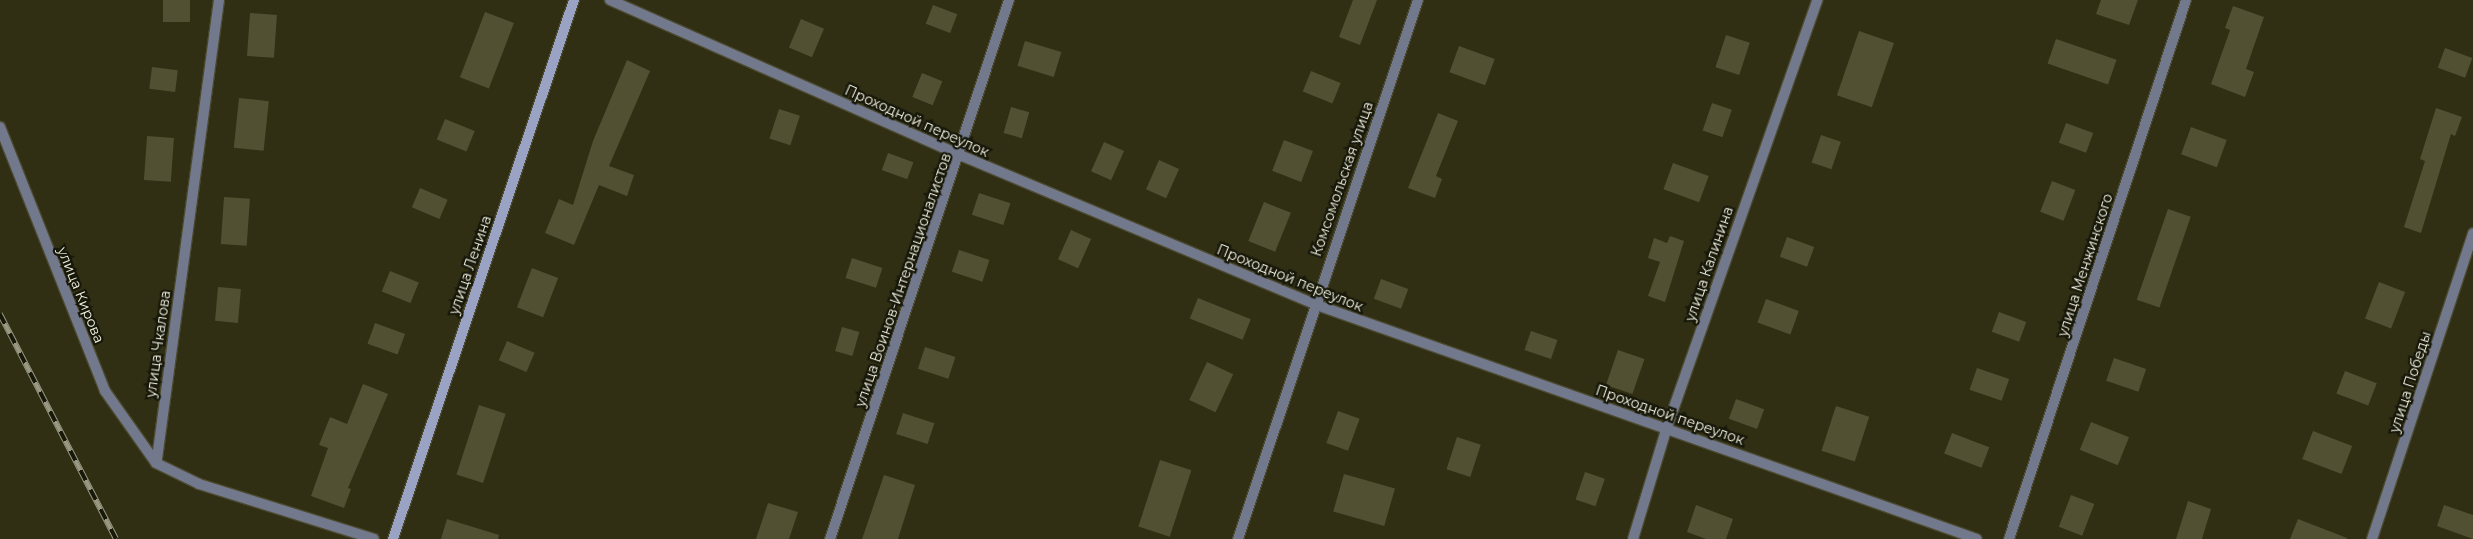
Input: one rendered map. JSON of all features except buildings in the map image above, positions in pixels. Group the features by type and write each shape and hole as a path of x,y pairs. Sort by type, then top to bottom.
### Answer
{"main road":[{"name":"улица Ленина","path":"393,539 574,0"}],"street":[{"name":"улица Чкалова","path":"156,463 219,0"},
{"name":"Проходной переулок","path":"610,0 960,155 1314,304 1667,427 1977,539"},
{"name":"улица Воинов-Интернационалистов","path":"830,539 960,155 1009,0"},
{"name":"Комсомольская улица","path":"1238,539 1314,304 1418,0"},
{"name":"улица Калинина","path":"1633,539 1667,427 1816,0"},
{"name":"улица Менжинского","path":"2009,539 2186,0"},
{"name":"улица Кирова","path":"0,126 105,391 156,463"},
{"name":"улица Победы","path":"2372,539 2473,233"},
{"path":"156,463 199,484 374,539"}],"railway":[{"path":"0,314 116,539"}]}
